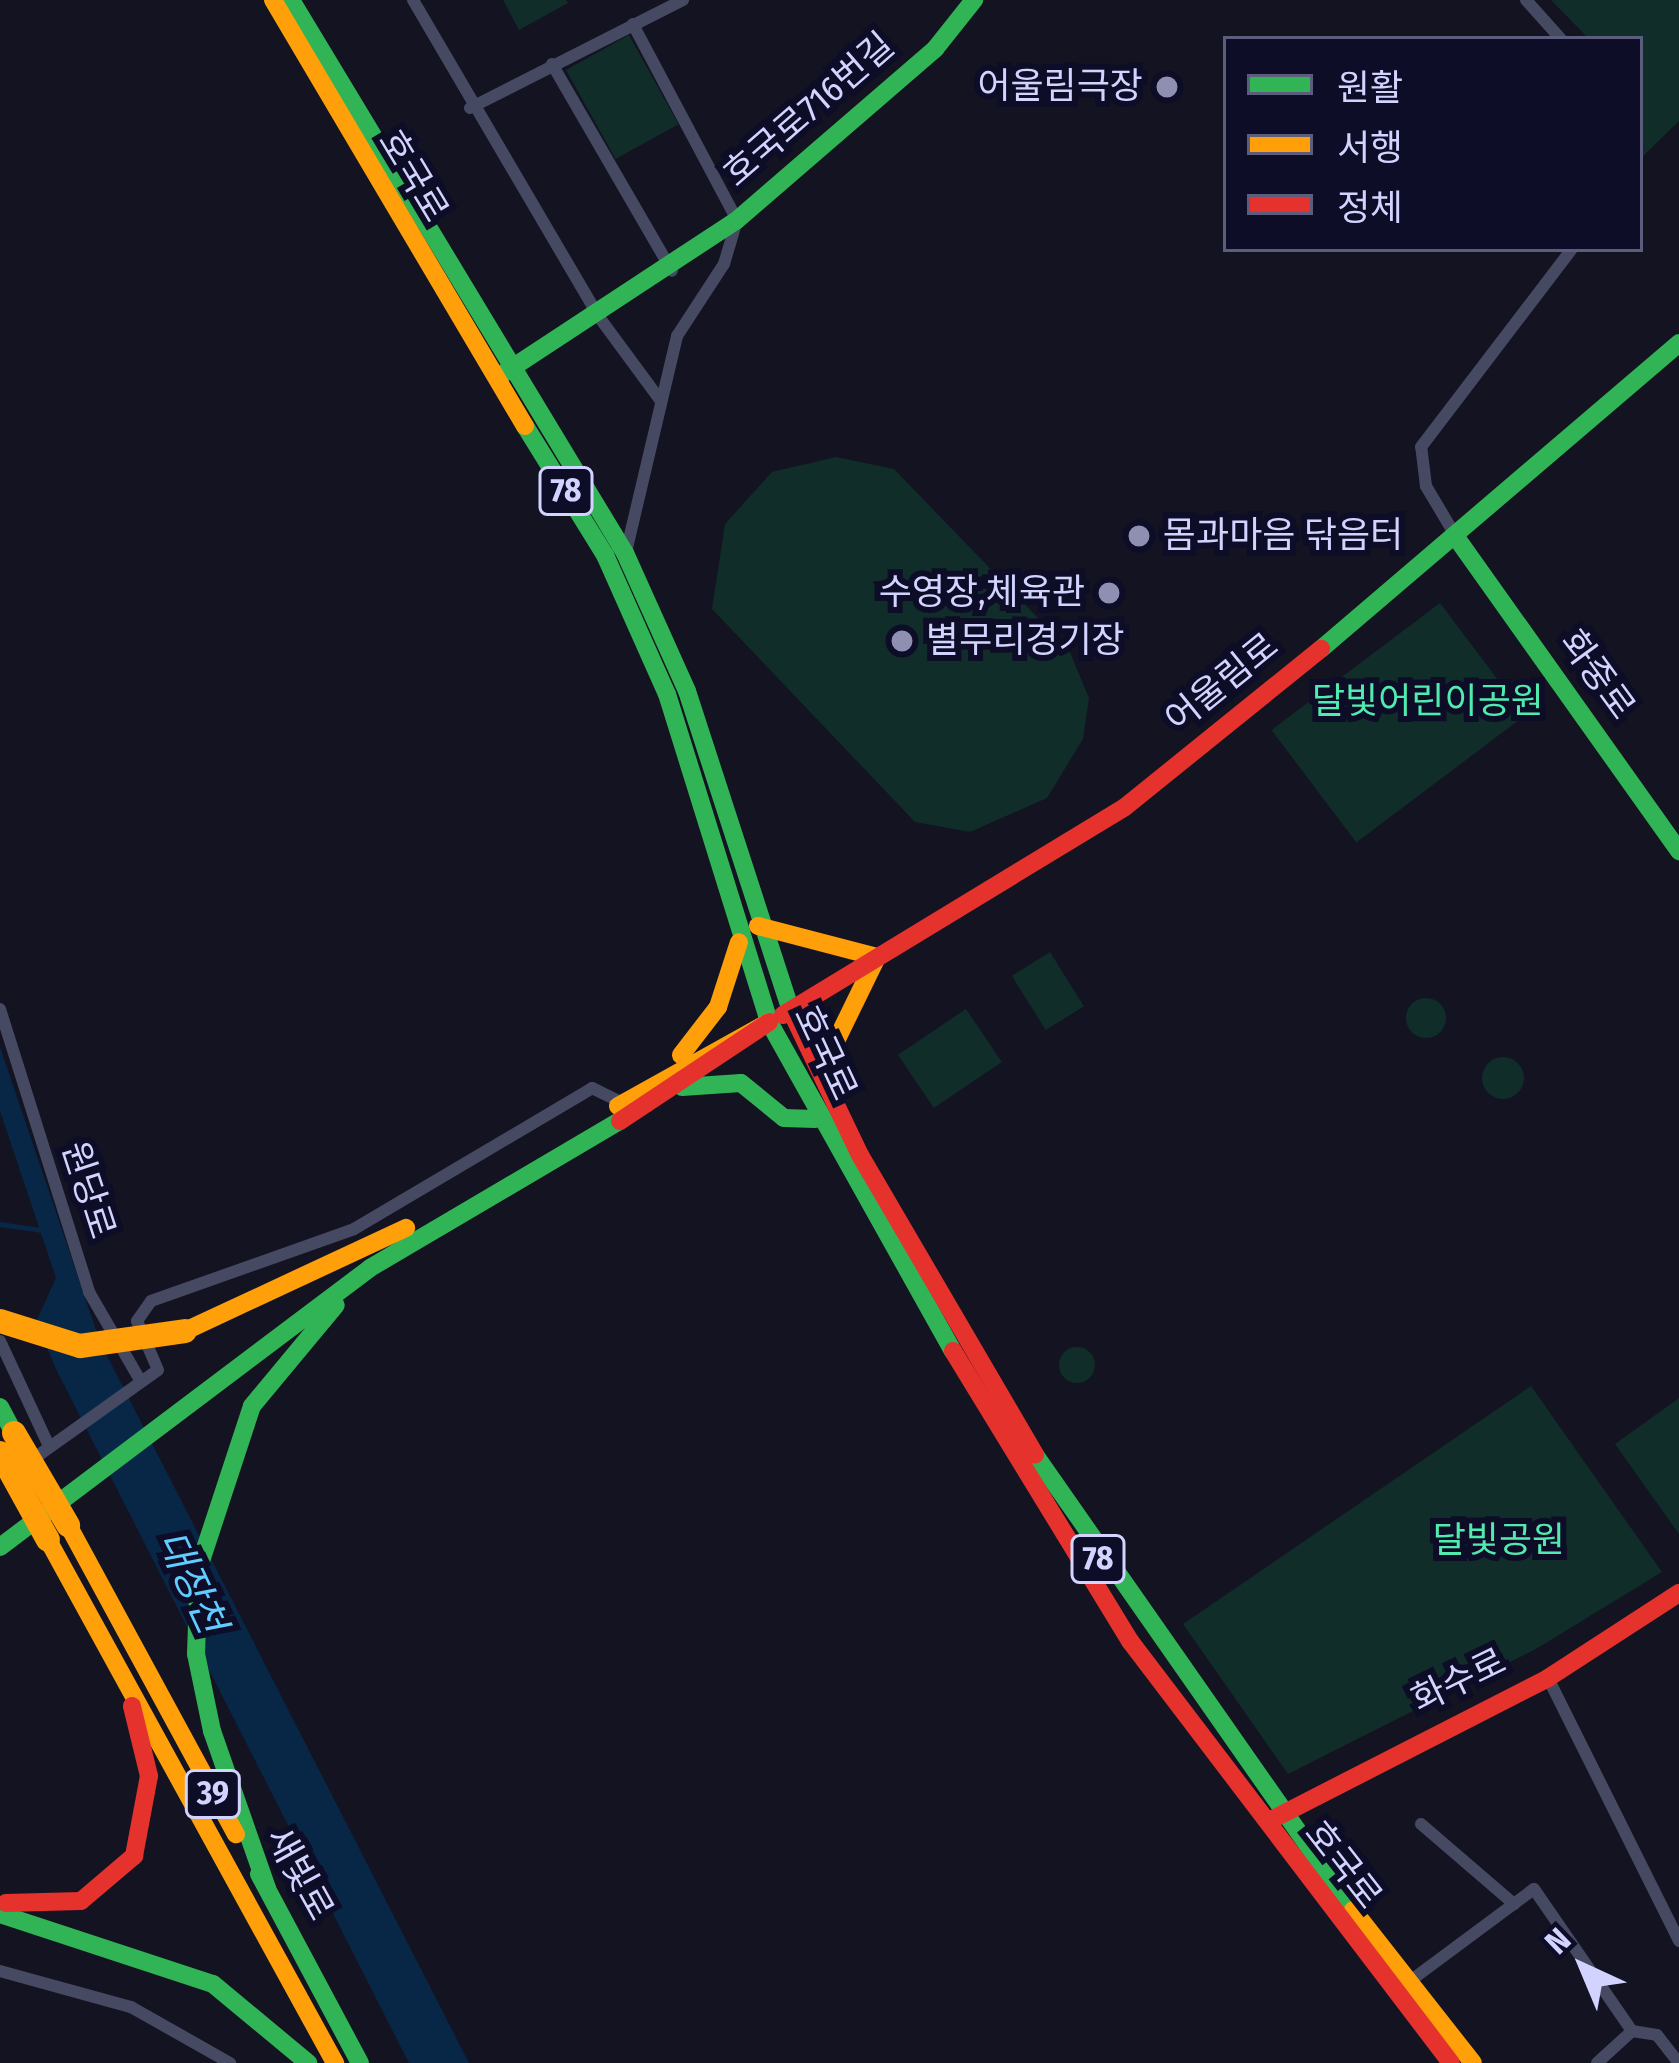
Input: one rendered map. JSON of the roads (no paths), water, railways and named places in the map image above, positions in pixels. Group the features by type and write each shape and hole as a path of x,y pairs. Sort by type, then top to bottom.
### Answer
{"main road":[{"name":"호국로","path":"273,0 506,372 626,553 688,691 748,934"},
{"name":"호국로","path":"291,0 506,372 605,555 667,694 779,1017 824,1109 1070,1550 1451,2063"},
{"name":"호국로716번길","path":"506,372 672,271 737,220 934,49 974,0"},
{"name":"어울림로","path":"676,1077 1125,806 1457,540 1679,344"},
{"name":"화중로","path":"1457,540 1679,851"},
{"path":"0,1321 80,1346 185,1331 440,1208 676,1077 741,1083 784,1118 824,1109 834,1045 877,957 748,934 718,1007 676,1077 370,1268 202,1381"},
{"path":"0,1547 202,1381 440,1208"},
{"path":"268,1888 212,1731 196,1654 199,1568 229,1454 253,1406 370,1268"},
{"name":"새빛로","path":"0,1407 7,1443 268,1888 359,2063"},
{"path":"0,1533 64,1491"},
{"name":"새빛로","path":"58,1532 124,1675 335,2063"},
{"name":"화수로","path":"1272,1819 1548,1678 1679,1593"},
{"path":"0,1902 81,1901 134,1856 148,1776 124,1675"},
{"name":"호국로","path":"1272,1819 1473,2063"},
{"path":"0,1914 213,1984 308,2063"}],"street":[{"path":"413,0 470,107 598,317 661,401"},
{"path":"470,107 683,0"},
{"path":"1526,0 1559,36"},
{"name":"호국로716번길","path":"633,25 737,220"},
{"path":"552,64 672,271"},
{"path":"626,553 687,310 724,265 737,220"},
{"path":"1457,540 1426,486 1420,447 1570,252"},
{"name":"원당로","path":"0,1010 89,1292 136,1382"},
{"path":"0,1485 158,1370 137,1321 152,1301 354,1229 592,1088 622,1103"},
{"path":"0,1340 49,1446"},
{"path":"1548,1678 1679,1941"},
{"path":"1420,1824 1514,1904"},
{"path":"1410,1981 1534,1889 1631,2031 1657,2036 1679,2063"},
{"path":"0,1971 131,2007 230,2063"},
{"path":"1597,2063 1631,2031"}],"water":[{"name":"대장천","path":"0,1047 100,1342 469,2063 409,2063 56,1369 36,1322 56,1278 0,1111"}],"waterway":[{"path":"0,1224 48,1231"}],"place":[{"name":"어울림극장","path":"1167,87"},
{"name":"몸과마음 닦음터","path":"1139,536"},
{"name":"수영장,체육관","path":"1109,593"},
{"name":"별무리경기장","path":"902,641"}],"park label":[{"name":"달빛어린이공원","path":"1428,702"},
{"name":"달빛공원","path":"1499,1541"}]}
